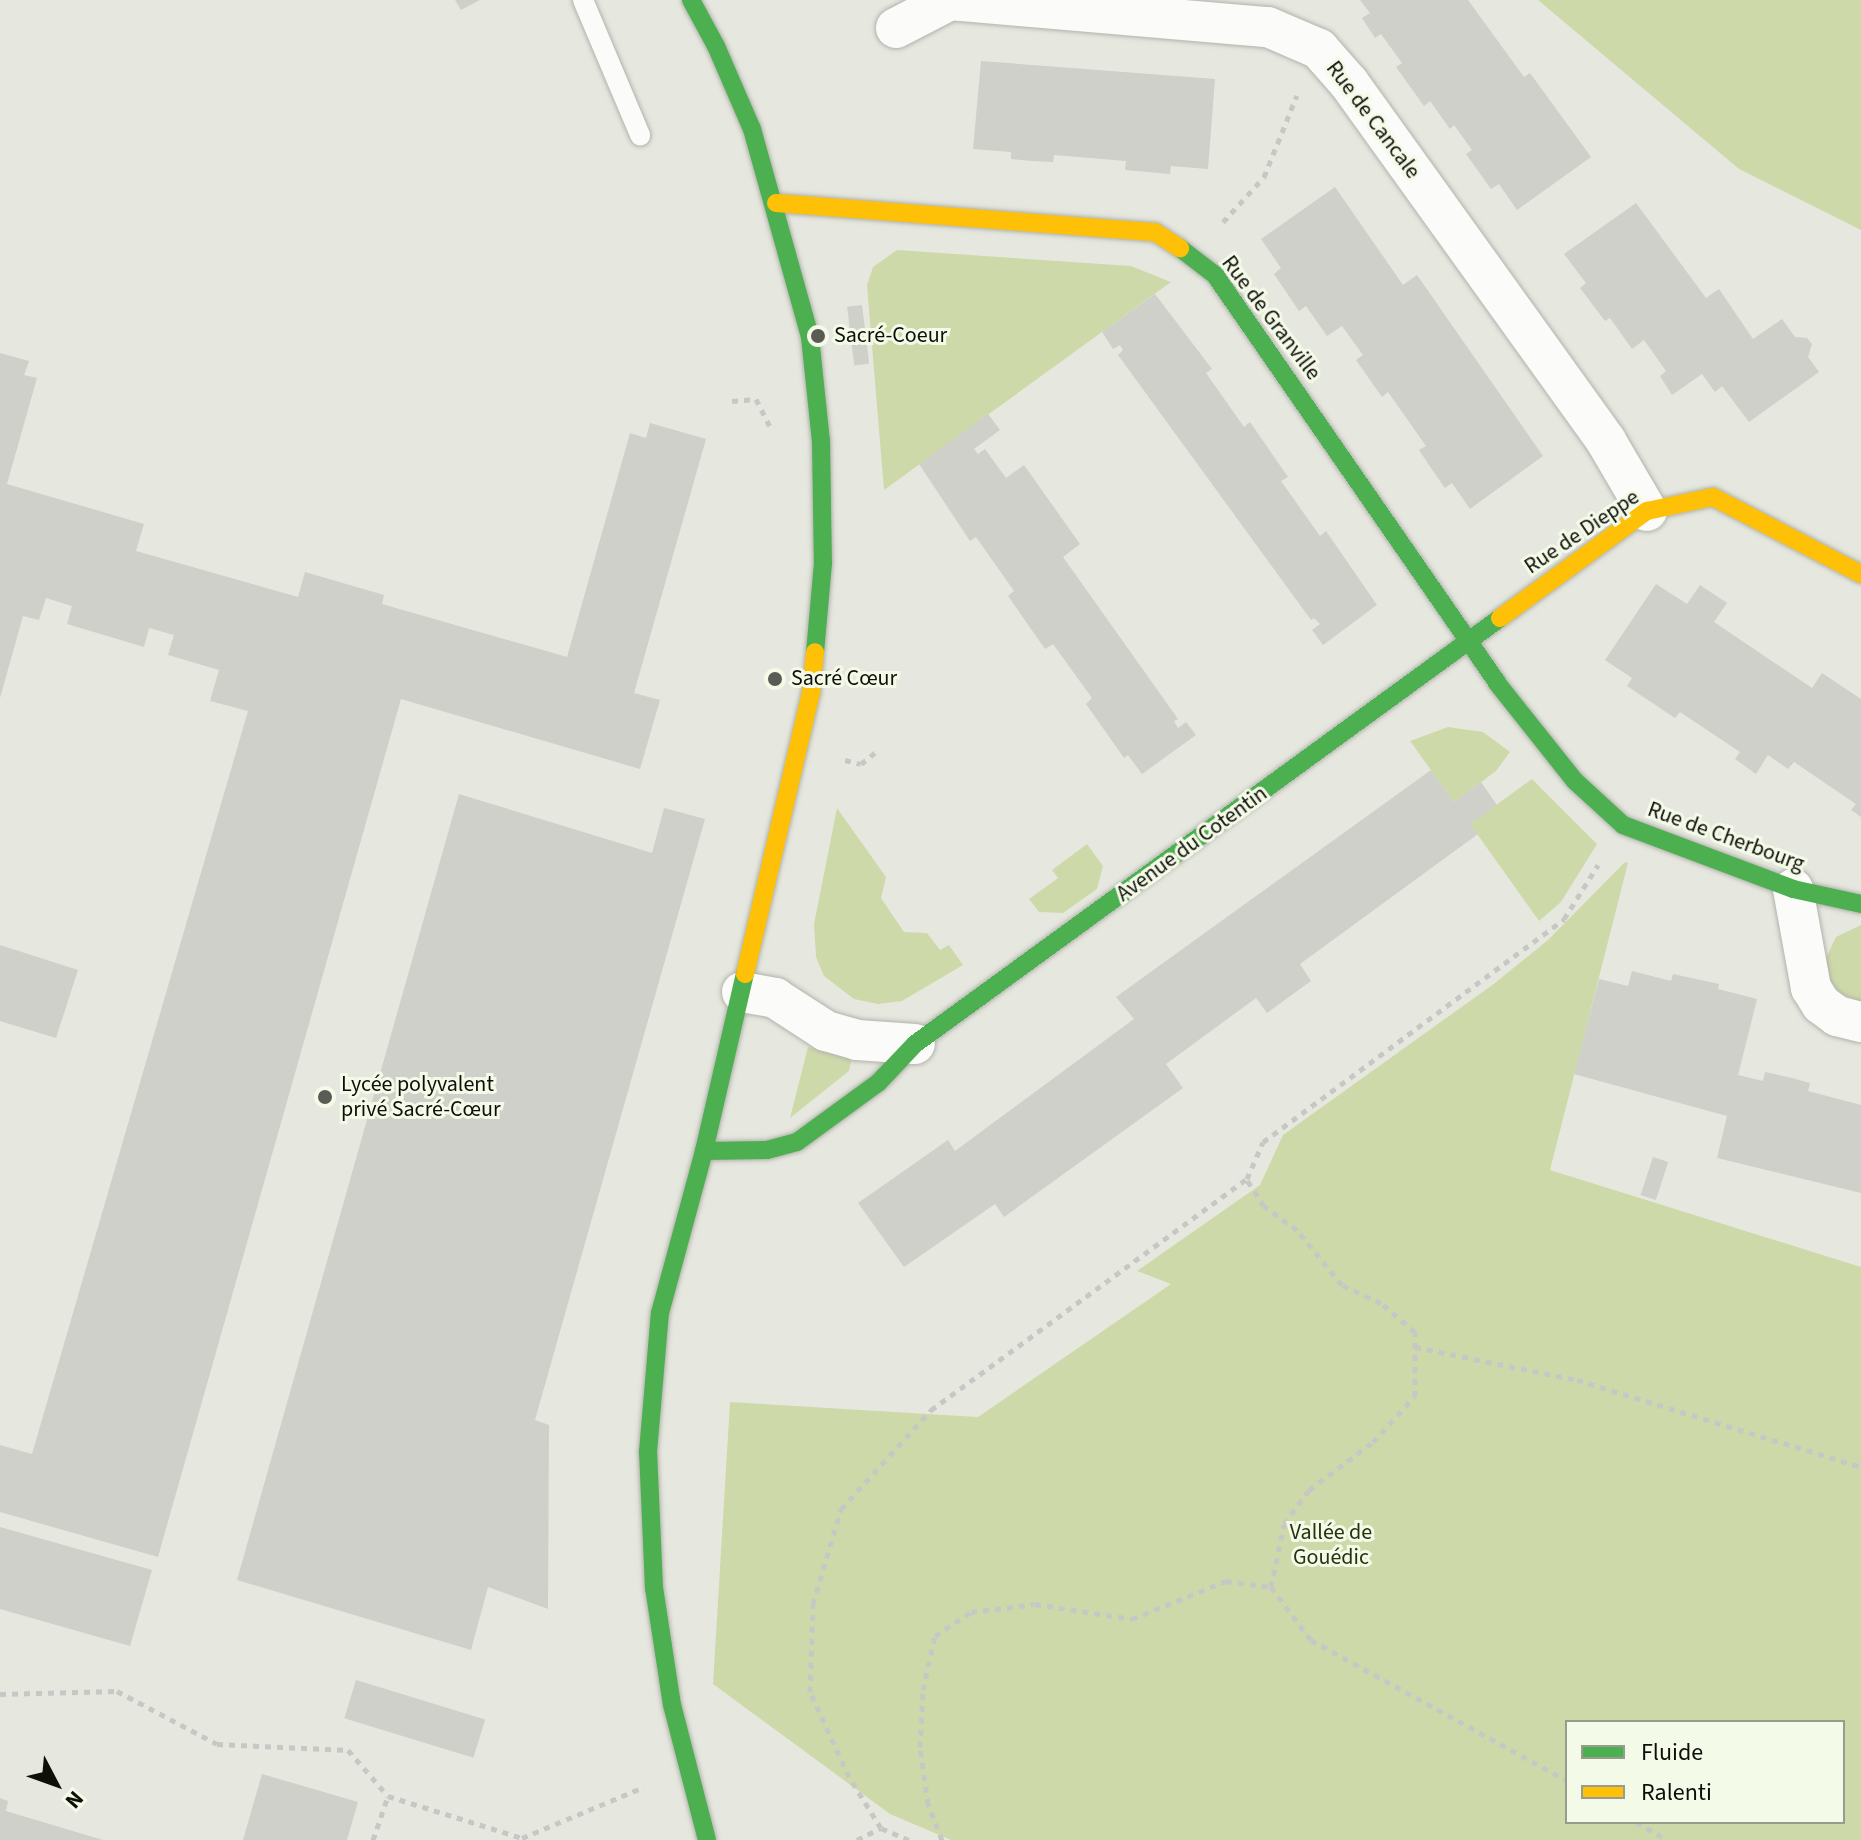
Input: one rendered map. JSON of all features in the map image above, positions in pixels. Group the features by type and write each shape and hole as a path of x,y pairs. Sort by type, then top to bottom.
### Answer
{"street":[{"path":"691,0 716,46 752,129 776,203 810,337 821,441 823,563 811,693 704,1151 660,1313 648,1452 654,1588 686,1771 707,1840"},
{"name":"Rue de Cancale","path":"896,28 950,0 1268,27 1319,49 1349,83 1606,441 1647,511"},
{"name":"Rue de Granville","path":"776,203 1155,232 1193,256 1215,275 1468,642"},
{"name":"Rue de Dieppe","path":"1468,642 1647,511 1713,497 1765,521 1861,574"},
{"name":"Rue de Cherbourg","path":"1468,642 1575,781 1623,825 1793,889 1861,904"},
{"name":"Avenue du Cotentin","path":"704,1151 767,1150 797,1142 878,1083 915,1044 1468,642"},
{"path":"1793,889 1811,988 1821,1004 1837,1016 1861,1022"},
{"path":"742,992 775,998 826,1031 857,1040 915,1044"}],"lane":[{"path":"583,0 640,135"}],"path":[{"path":"1193,256 1264,177 1285,120"},
{"path":"732,401 756,399"},
{"path":"847,760 861,764 878,750"},
{"path":"909,1840 881,1828 849,1777 810,1692 813,1604 841,1509 931,1410 1247,1179 1263,1142 1564,919 1623,825"},
{"path":"1247,1179 1264,1206 1297,1230 1342,1285 1381,1303 1415,1332 1415,1396 1373,1442 1309,1490 1284,1524 1271,1587"},
{"path":"1415,1347 1577,1380 1861,1467"},
{"path":"942,1840 928,1804 920,1747 923,1690 935,1636 971,1612 1035,1604 1132,1619 1226,1581 1271,1587 1311,1640 1565,1780"},
{"path":"0,1694 117,1691 217,1744 348,1750 388,1796 522,1838 585,1808 686,1771"},
{"path":"373,1840 388,1796"},
{"path":"1639,1824 1667,1840"},
{"path":"857,1840 881,1828"}],"green space":[{"path":"1538,0 1861,0 1861,230 1739,169"},
{"path":"897,250 1131,266 1171,282 884,490 867,285 873,267"},
{"path":"1448,727 1483,732 1510,752 1496,771 1454,802 1410,741"},
{"path":"1532,779 1597,844 1561,902 1539,921 1470,824"},
{"path":"837,808 886,877 881,898 904,932 927,933 940,950 949,945 963,965 902,1001 878,1004 854,999 824,976 816,957 814,924"},
{"path":"1087,844 1103,866 1097,889 1063,913 1039,912 1029,899 1058,878 1052,870"},
{"name":"Vallée de Gouédic","path":"1625,862 1628,863 1550,1170 1861,1267 1861,1840 951,1840 890,1814 713,1684 730,1402 978,1417 1171,1284 1137,1271 1260,1185 1283,1135 1495,983 1548,940"},
{"path":"1861,925 1861,1002 1839,993 1831,983 1825,960 1836,937"},
{"path":"808,1047 852,1057 849,1071 790,1118"}],"building":[{"path":"455,0 480,0 461,10"},
{"path":"1360,0 1468,0 1524,77 1530,73 1591,157 1517,210 1499,184 1491,189 1466,154 1472,150 1454,125 1450,129 1430,101 1424,106 1396,67 1402,63 1381,34 1375,38 1362,18 1370,13"},
{"path":"981,61 1215,79 1208,169 1171,166 1170,174 1125,170 1126,161 1054,155 1053,162 1032,161 1011,159 1011,152 973,149"},
{"path":"1335,187 1403,285 1417,275 1543,456 1470,509 1452,483 1445,488 1433,471 1419,450 1426,446 1388,392 1382,397 1356,360 1363,355 1342,326 1327,336 1306,306 1299,311 1274,274 1281,268 1261,239"},
{"path":"1636,203 1706,298 1719,289 1753,339 1782,319 1795,337 1807,338 1812,344 1808,357 1819,372 1749,422 1722,386 1715,392 1702,374 1672,395 1660,376 1666,371 1644,340 1632,349 1610,318 1605,321 1580,288 1586,283 1564,254"},
{"path":"1155,294 1212,369 1206,373 1244,427 1250,422 1288,477 1281,481 1320,536 1326,531 1377,605 1323,645 1312,630 1320,624 1314,618 1311,620 1118,355 1123,350 1120,345 1113,349 1102,332"},
{"path":"862,305 869,364 854,365 847,307"},
{"path":"0,353 29,361 24,375 37,378 7,484 144,524 136,551 298,597 305,572 384,595 382,604 567,657 630,433 646,438 650,423 706,439 634,693 660,700 640,769 401,699 158,1557 0,1512 0,1445 32,1454 248,711 210,701 219,670 168,655 174,635 149,628 144,647 67,624 72,606 46,598 39,620 23,616 0,698"},
{"path":"988,414 1000,430 974,449 978,454 985,449 1006,478 1024,465 1080,544 1063,557 1178,719 1174,721 1178,728 1186,722 1196,735 1142,774 1128,755 1124,758 1086,704 1092,698 1053,644 1045,649 1008,596 1014,591 976,537 970,541 919,464"},
{"path":"1656,584 1687,604 1700,585 1727,603 1714,622 1812,688 1822,673 1861,699 1861,817 1851,810 1856,804 1794,762 1788,769 1768,755 1756,774 1735,759 1740,752 1680,712 1675,718 1627,686 1632,678 1605,660"},
{"path":"1431,770 1454,802 1481,782 1497,805 1470,824 1478,834 1300,964 1311,981 1267,1013 1256,998 1166,1064 1183,1088 1004,1217 995,1204 904,1267 858,1203 948,1140 955,1151 1134,1019 1116,997"},
{"path":"459,794 652,853 664,808 705,819 535,1420 549,1425 548,1609 488,1587 471,1650 237,1580"},
{"path":"0,945 78,970 56,1038 0,1021"},
{"path":"1632,971 1671,981 1673,974 1719,984 1718,989 1757,999 1738,1075 1763,1081 1765,1072 1792,1078 1810,1083 1808,1091 1861,1105 1861,1193 1717,1158 1727,1116 1574,1074 1599,979 1628,986"},
{"path":"1653,1157 1668,1162 1656,1200 1641,1195"},
{"path":"0,1527 152,1570 130,1646 0,1609"},
{"path":"356,1680 485,1719 473,1758 344,1718"},
{"path":"262,1774 358,1802 347,1840 243,1840"},
{"path":"0,1798 8,1801 6,1811 103,1840 0,1840"}],"traffic: fast":[{"path":"691,0 716,46 752,129 810,337 821,441 823,563 815,652"},
{"path":"1180,248 1215,275 1497,683 1575,781 1623,825 1793,889 1861,904"},
{"path":"704,1151 767,1150 797,1142 878,1083 915,1044 1500,618"},
{"path":"707,1840 672,1705 654,1588 648,1452 660,1313 704,1151 745,974"}],"traffic: slow":[{"path":"776,203 1155,232 1180,248"},
{"path":"1500,618 1647,511 1713,497 1861,574"},
{"path":"745,974 811,693 815,652"}],"place":[{"name":"Sacré-Coeur","path":"818,336"},
{"name":"Sacré Cœur","path":"775,679"},
{"name":"Lycée polyvalent privé Sacré-Cœur","path":"325,1097"}]}
